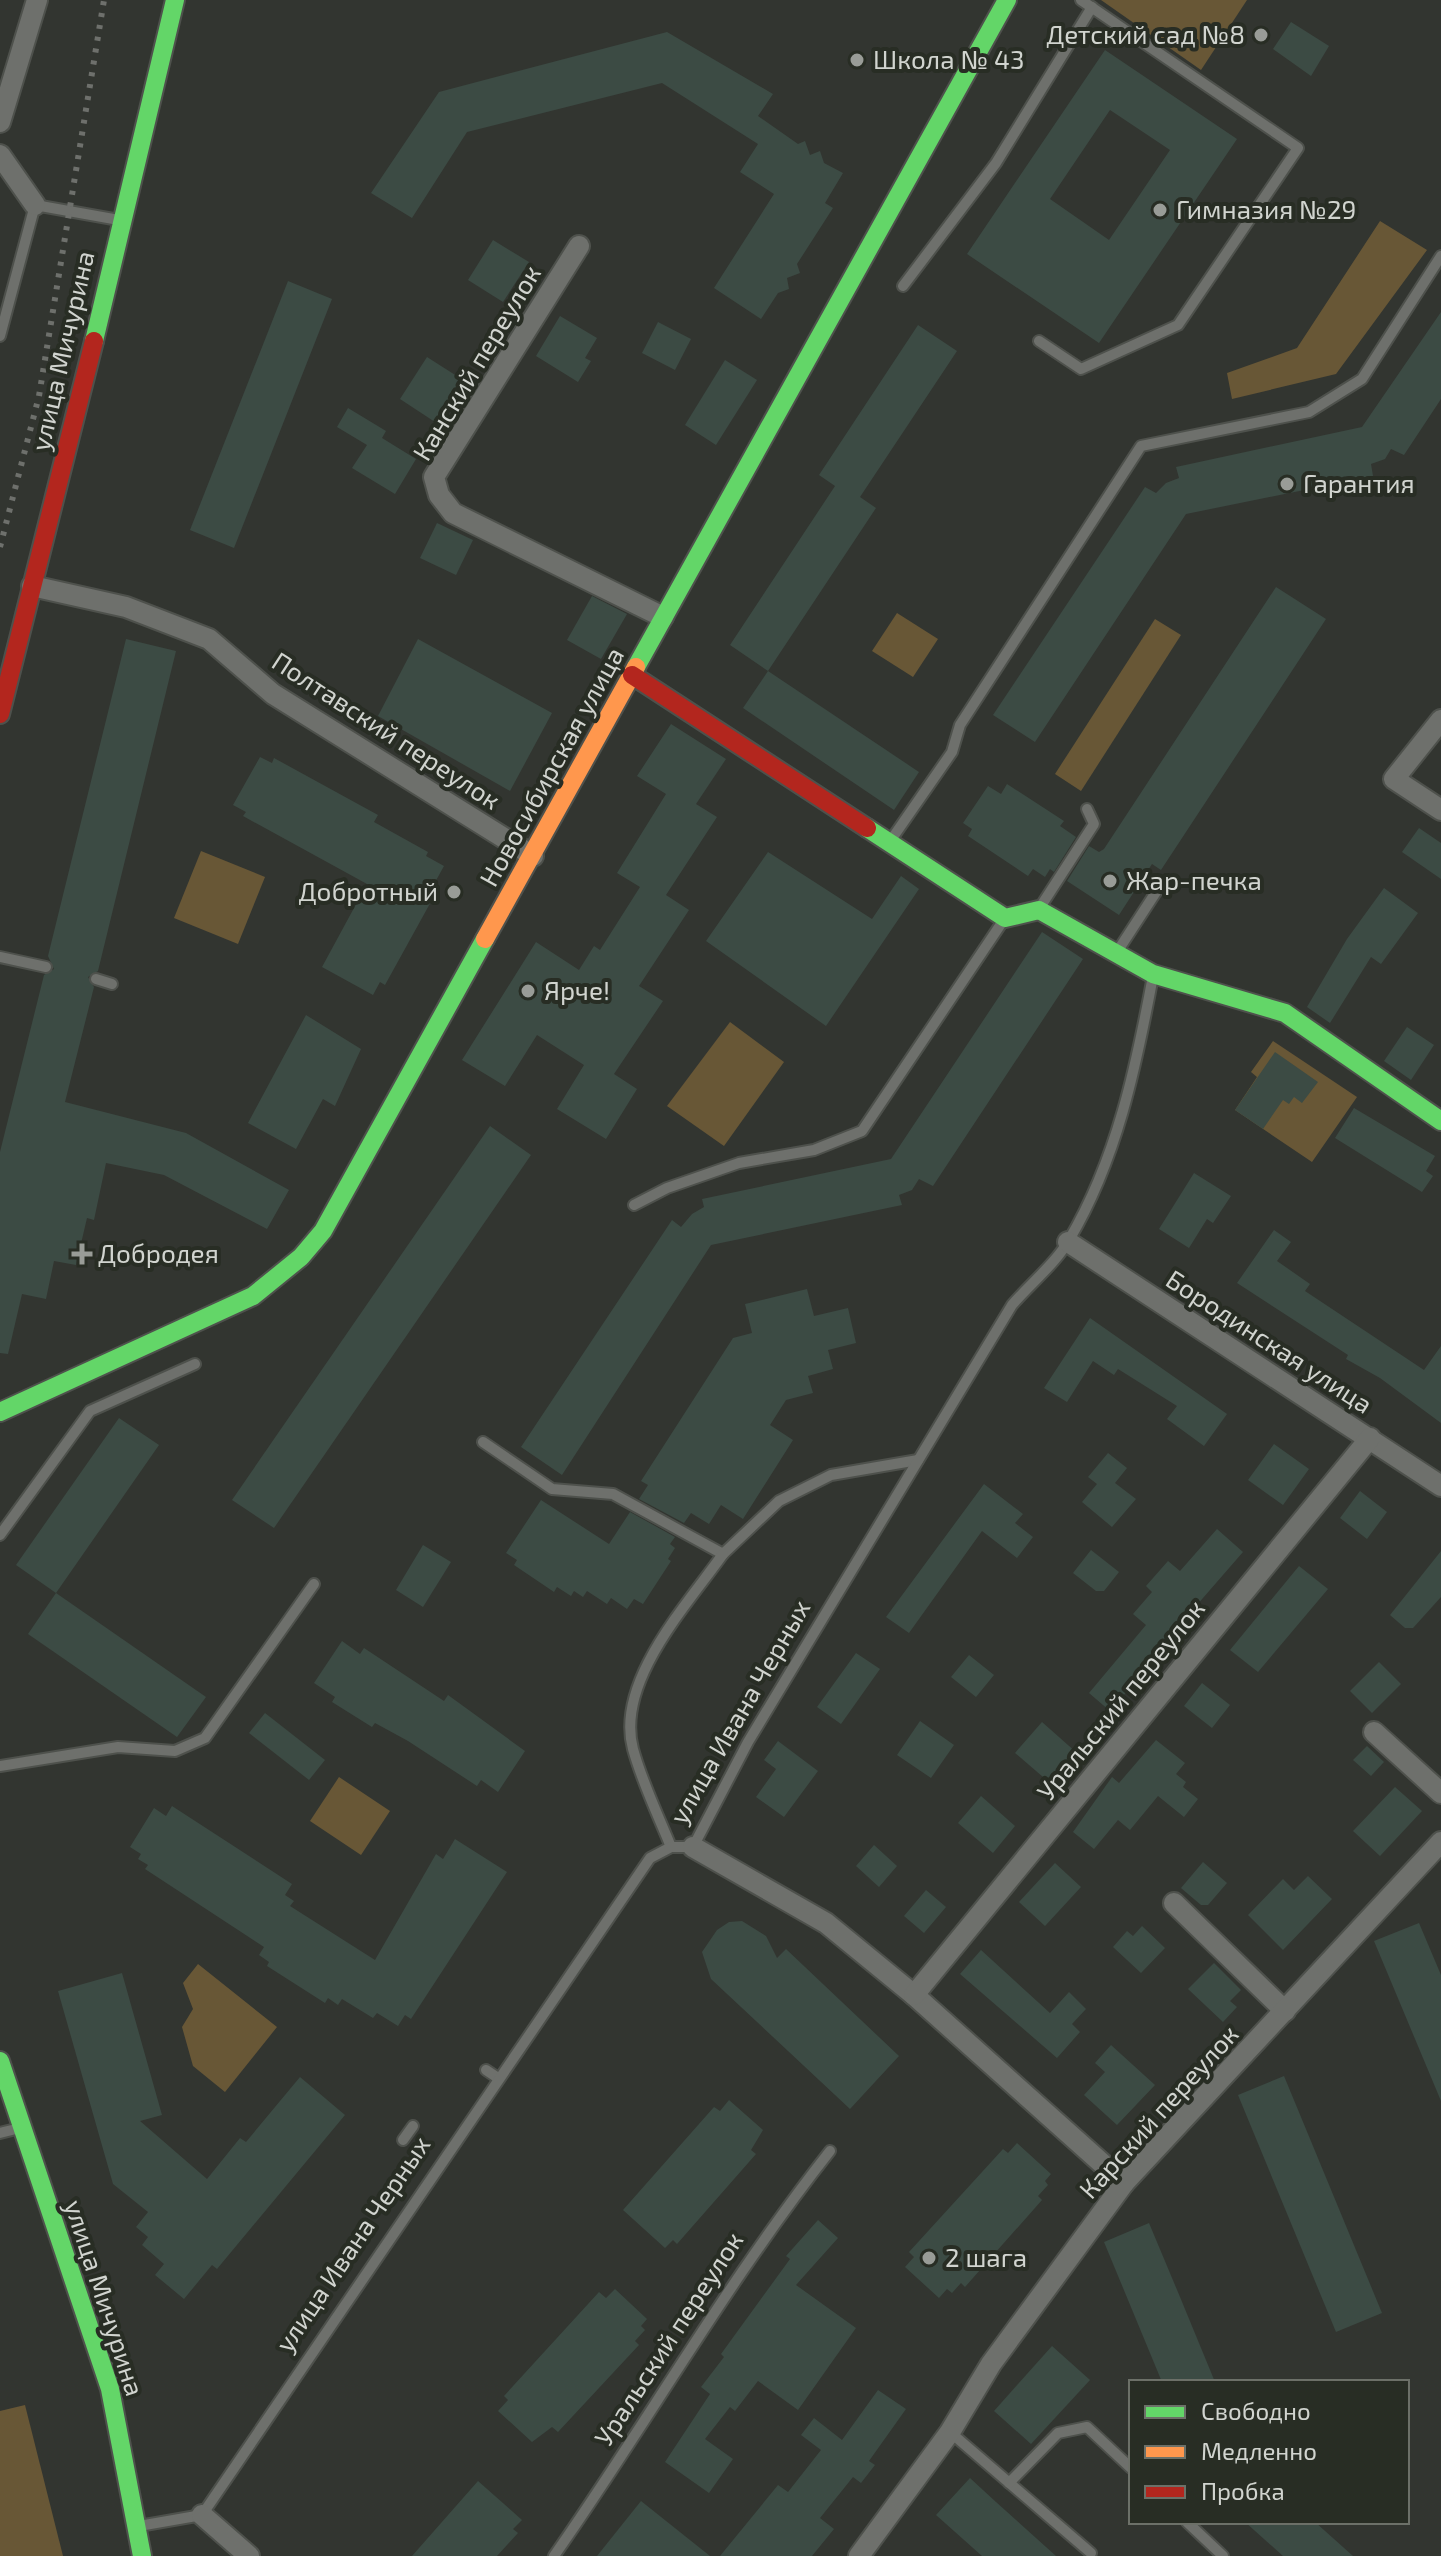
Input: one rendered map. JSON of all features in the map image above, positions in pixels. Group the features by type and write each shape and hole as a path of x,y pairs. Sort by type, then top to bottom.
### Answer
{"street":[{"path":"0,122 37,0"},
{"name":"улица Мичурина","path":"0,714 175,0"},
{"name":"Новосибирская улица","path":"0,1412 253,1296 301,1257 342,1200 1007,0"},
{"path":"0,155 35,205"},
{"name":"Канский переулок","path":"579,246 434,477 439,495 453,513 663,617"},
{"name":"Полтавский переулок","path":"32,586 126,607 209,639 273,694 533,856"},
{"path":"632,675 1005,918 1039,910 1153,974 1285,1013 1441,1121"},
{"path":"1441,720 1394,779 1441,810"},
{"name":"Бородинская улица","path":"1068,1242 1441,1486"},
{"name":"Уральский переулок","path":"914,1995 1370,1438"},
{"path":"1374,1732 1441,1793"},
{"name":"Карский переулок","path":"859,2556 950,2432 991,2364 1124,2183 1441,1842"},
{"path":"693,1847 826,1923 914,1995 1124,2183"},
{"path":"1174,1903 1285,2011"},
{"name":"улица Мичурина","path":"0,2061 20,2128 115,2387 142,2556"},
{"path":"202,2515 249,2556"}],"lane":[{"path":"1039,341 1081,369 1178,325 1298,148 1081,0"},
{"path":"903,286 996,163 1092,7"},
{"path":"0,336 35,205 120,220"},
{"path":"890,842 952,752 960,725 1141,446 1309,412 1362,379 1441,256"},
{"path":"1039,910 1094,824 1087,809"},
{"path":"1116,954 1158,889"},
{"path":"634,1205 667,1188 739,1163 814,1150 862,1131 1005,918"},
{"path":"0,957 46,967"},
{"name":"улица Ивана Черных","path":"202,2515 650,1858 671,1847 693,1847 748,1742 1012,1305 1068,1242 1111,1151 1137,1059 1153,974"},
{"path":"96,979 112,984"},
{"path":"0,1535 90,1411 195,1364"},
{"path":"483,1442 552,1489 613,1494 723,1554"},
{"path":"671,1847 632,1747 632,1708 642,1670 723,1554 779,1501 831,1475 918,1460"},
{"path":"0,1766 118,1747 175,1751 205,1738 314,1584"},
{"path":"486,2070 498,2078"},
{"path":"403,2140 413,2126"},
{"path":"0,2133 20,2128"},
{"name":"Уральский переулок","path":"554,2556 629,2449 783,2210 830,2151"},
{"path":"1009,2483 1058,2433 1087,2427 1129,2466"},
{"path":"950,2432 1091,2553"},
{"path":"137,2527 202,2515"},
{"path":"1189,2524 1223,2556"}],"shaded area":[{"path":"1101,0 1247,0 1201,70"},
{"path":"1380,221 1427,250 1336,374 1232,399 1227,373 1297,348"},
{"path":"897,613 938,639 913,677 872,651"},
{"path":"1155,619 1181,635 1081,791 1055,774"},
{"path":"201,851 265,877 238,944 174,918"},
{"path":"730,1022 784,1062 724,1146 667,1106"},
{"path":"1273,1041 1357,1097 1312,1162 1235,1110 1257,1077 1251,1072"},
{"path":"339,1777 390,1811 361,1855 310,1821"},
{"path":"198,1964 277,2027 225,2092 193,2066 182,2027 193,2009 183,1983"},
{"path":"25,2405 63,2556 0,2556 0,2411"}],"building":[{"path":"1291,22 1329,46 1311,76 1273,49"},
{"path":"667,32 773,94 758,116 798,144 805,141 810,155 820,151 824,163 843,173 825,203 833,208 797,264 800,273 787,278 789,289 778,293 761,319 714,288 774,194 740,172 758,144 662,83 467,132 412,218 371,193 439,92"},
{"path":"1105,50 1237,139 1099,343 967,254","holes":["1110,110 1170,150 1109,240 1050,199"]},
{"path":"493,240 529,262 503,302 468,280"},
{"path":"288,281 332,299 234,548 190,530"},
{"path":"1441,312 1441,399 1404,455 1391,449 1385,459 1371,464 1373,476 1186,514 1035,742 993,715 1145,487 1156,493 1166,483 1179,478 1176,467 1362,427"},
{"path":"560,316 597,338 585,358 591,361 578,382 536,356"},
{"path":"658,322 691,339 675,370 642,353"},
{"path":"918,325 957,351 860,497 876,508 768,671 730,645 835,486 819,475"},
{"path":"427,357 463,380 435,422 400,399"},
{"path":"725,360 757,380 716,445 685,425"},
{"path":"348,408 386,431 382,438 416,459 395,494 352,468 367,445 337,427"},
{"path":"437,523 473,540 456,575 420,558"},
{"path":"1276,587 1326,619 1161,870 1152,864 1119,915 1067,881 1089,846 1099,852 1104,849"},
{"path":"592,596 627,614 601,659 567,640"},
{"path":"126,639 176,651 98,971 88,977 94,987 65,1102 186,1133 289,1190 267,1229 164,1175 106,1163 94,1220 87,1218 76,1265 54,1261 46,1299 22,1294 8,1354 0,1353 0,1152 44,975 54,969 48,956"},
{"path":"418,639 552,713 510,791 378,716"},
{"path":"768,671 919,772 894,810 743,708"},
{"path":"671,724 726,759 696,804 717,817 666,895 689,910 639,986 663,1001 614,1074 637,1089 606,1139 557,1109 584,1065 537,1035 505,1086 462,1060 536,942 579,970 594,946 600,950 640,887 617,873 666,794 637,776"},
{"path":"260,757 272,763 274,758 378,815 374,822 428,852 426,856 444,866 433,886 438,889 385,985 380,982 373,995 322,967 367,884 243,816 246,812 233,805"},
{"path":"1007,784 1064,821 1060,826 1076,837 1054,872 1050,869 1045,877 1033,869 1028,876 968,836 972,829 963,823 988,786 1001,794"},
{"path":"1419,828 1441,843 1441,879 1402,852"},
{"path":"768,852 872,919 901,876 919,889 826,1026 706,941"},
{"path":"1384,888 1418,913 1381,964 1371,957 1330,1023 1307,1007 1347,939"},
{"path":"1042,932 1083,959 933,1186 919,1179 912,1190 899,1195 902,1205 711,1245 562,1475 521,1447 672,1220 681,1227 692,1214 704,1207 702,1199 891,1159"},
{"path":"306,1015 361,1049 335,1106 323,1099 296,1149 248,1123"},
{"path":"1407,1027 1434,1045 1411,1080 1384,1061"},
{"path":"1275,1052 1318,1082 1302,1103 1294,1097 1289,1104 1283,1100 1263,1129 1235,1110"},
{"path":"1354,1108 1435,1156 1426,1171 1433,1176 1422,1192 1335,1138"},
{"path":"490,1126 531,1155 274,1528 232,1500"},
{"path":"1194,1173 1231,1196 1213,1223 1207,1219 1189,1248 1159,1229"},
{"path":"1274,1230 1291,1242 1277,1261 1310,1284 1305,1291 1424,1370 1441,1346 1441,1423 1380,1378 1346,1359 1348,1355 1237,1283"},
{"path":"807,1289 814,1316 848,1308 856,1343 828,1350 833,1369 808,1376 813,1393 786,1400 770,1425 793,1440 743,1519 721,1505 709,1524 691,1513 684,1523 639,1499 648,1485 641,1481 733,1338 752,1333 745,1304"},
{"path":"1090,1318 1227,1414 1204,1446 1167,1419 1177,1406 1118,1369 1114,1375 1093,1361 1067,1402 1044,1388"},
{"path":"119,1418 159,1445 56,1593 16,1565"},
{"path":"1274,1444 1309,1469 1283,1505 1248,1480"},
{"path":"1108,1453 1127,1468 1115,1483 1136,1499 1112,1527 1082,1502 1097,1484 1088,1477"},
{"path":"984,1484 1023,1514 1015,1523 1033,1537 1017,1558 982,1531 909,1633 886,1617"},
{"path":"1360,1491 1387,1512 1367,1539 1340,1518"},
{"path":"541,1500 609,1544 630,1512 675,1537 670,1544 675,1548 668,1559 671,1561 643,1604 634,1599 627,1609 611,1598 607,1604 587,1591 583,1597 574,1591 571,1596 557,1587 554,1592 514,1565 517,1560 506,1553"},
{"path":"1217,1529 1243,1552 1156,1652 1159,1654 1110,1711 1089,1693 1146,1625 1133,1614 1152,1592 1146,1586 1168,1561 1180,1571"},
{"path":"423,1545 451,1562 423,1607 396,1590"},
{"path":"1091,1550 1119,1572 1104,1591 1096,1591 1073,1573"},
{"path":"1441,1551 1441,1597 1413,1628 1405,1628 1390,1615"},
{"path":"1299,1566 1328,1589 1258,1672 1230,1650"},
{"path":"56,1593 206,1697 177,1737 28,1634"},
{"path":"342,1641 360,1654 364,1648 444,1701 448,1695 525,1751 498,1792 481,1780 477,1786 408,1741 375,1723 372,1727 332,1702 335,1697 314,1683"},
{"path":"856,1653 880,1669 841,1724 817,1707"},
{"path":"969,1655 994,1675 976,1697 951,1677"},
{"path":"1379,1662 1401,1684 1372,1713 1350,1691"},
{"path":"1202,1683 1230,1705 1212,1728 1184,1706"},
{"path":"265,1713 325,1760 309,1780 249,1733"},
{"path":"920,1721 954,1745 931,1778 897,1755"},
{"path":"1042,1722 1077,1753 1050,1783 1015,1753"},
{"path":"1156,1740 1185,1763 1176,1774 1186,1782 1183,1787 1198,1799 1184,1817 1158,1796 1130,1830 1118,1820 1094,1849 1073,1832 1112,1777 1119,1783"},
{"path":"778,1741 818,1771 784,1817 756,1797 776,1769 764,1760"},
{"path":"1367,1746 1384,1762 1371,1776 1353,1760"},
{"path":"1395,1787 1422,1811 1380,1856 1353,1831"},
{"path":"981,1796 1015,1826 993,1853 958,1823"},
{"path":"172,1806 292,1884 285,1895 294,1901 290,1906 375,1960 436,1854 443,1859 455,1839 507,1872 411,2019 405,2015 398,2026 377,2013 373,2018 342,1999 338,2005 328,1998 325,2003 267,1966 269,1962 259,1955 264,1947 145,1869 148,1865 138,1859 141,1854 130,1847 154,1808 166,1816"},
{"path":"874,1845 897,1866 879,1887 856,1866"},
{"path":"1203,1862 1227,1883 1208,1905 1201,1905 1181,1888"},
{"path":"1055,1863 1081,1887 1045,1926 1019,1902"},
{"path":"1308,1876 1332,1899 1283,1950 1248,1915 1283,1879 1294,1890"},
{"path":"926,1890 946,1907 924,1933 904,1916"},
{"path":"742,1921 766,1936 777,1958 786,1949 899,2056 850,2109 711,1979 702,1952 717,1930 729,1922"},
{"path":"1419,1923 1441,1975 1441,2101 1374,1941"},
{"path":"1142,1926 1165,1948 1141,1973 1113,1947 1127,1931 1133,1936"},
{"path":"981,1950 1050,2013 1069,1992 1086,2009 1072,2024 1080,2032 1057,2058 960,1974"},
{"path":"1214,1963 1241,1990 1230,2001 1237,2007 1223,2022 1188,1989"},
{"path":"122,1973 162,2115 140,2121 207,2179 240,2138 246,2142 300,2077 345,2115 217,2269 212,2265 184,2299 155,2275 164,2264 142,2245 148,2237 136,2227 148,2212 113,2184 58,1991"},
{"path":"1111,2045 1155,2085 1117,2125 1084,2095 1105,2072 1095,2063"},
{"path":"1284,2076 1382,2313 1336,2332 1238,2095"},
{"path":"729,2100 763,2130 751,2150 756,2154 677,2244 673,2240 665,2248 623,2210 714,2107 720,2111"},
{"path":"1017,2143 1051,2174 1045,2181 1048,2185 1038,2196 1042,2200 965,2287 961,2283 952,2293 947,2289 939,2298 905,2267 914,2257 909,2252 1003,2149 1008,2153"},
{"path":"818,2220 838,2238 796,2285 856,2328 798,2410 758,2381 735,2411 730,2407 705,2439 733,2459 709,2493 665,2462 710,2394 701,2387 724,2357 721,2354 790,2259 786,2256"},
{"path":"1149,2223 1214,2380 1161,2380 1104,2242"},
{"path":"615,2289 647,2319 641,2326 645,2330 635,2341 639,2345 558,2432 552,2427 532,2442 498,2411 508,2400 504,2396 599,2292 606,2298"},
{"path":"1052,2346 1090,2380 1031,2444 994,2411"},
{"path":"878,2390 906,2409 869,2461 875,2465 861,2483 853,2477 820,2518 834,2529 812,2556 720,2556 778,2485 788,2492 821,2450 801,2435 814,2418 842,2440"},
{"path":"970,2478 1056,2556 982,2556 936,2515"},
{"path":"478,2481 522,2520 513,2529 518,2533 497,2556 412,2556"},
{"path":"641,2501 710,2556 597,2556"},
{"path":"1247,2524 1317,2524 1353,2556 1283,2556"}],"railway":[{"path":"0,547 39,396 104,0"}],"traffic: fast":[{"path":"94,341 175,0"},
{"path":"636,667 1007,0"},
{"path":"867,828 1005,918 1039,910 1153,974 1285,1013 1441,1121"},
{"path":"0,1412 253,1296 301,1257 323,1231 485,939"},
{"path":"0,2061 110,2389 142,2556"}],"traffic: slow":[{"path":"485,939 636,667"}],"traffic: jam":[{"path":"0,714 94,341"},
{"path":"632,675 867,828"}],"place":[{"name":"Детский сад №8","path":"1261,35"},
{"name":"Школа № 43","path":"857,60"},
{"name":"Гимназия №29","path":"1160,210"},
{"name":"Гарантия","path":"1287,484"},
{"name":"Жар-печка","path":"1110,881"},
{"name":"Добротный","path":"454,892"},
{"name":"Ярче!","path":"528,991"},
{"name":"Добродея","path":"82,1254"},
{"name":"2 шага","path":"929,2258"}]}
